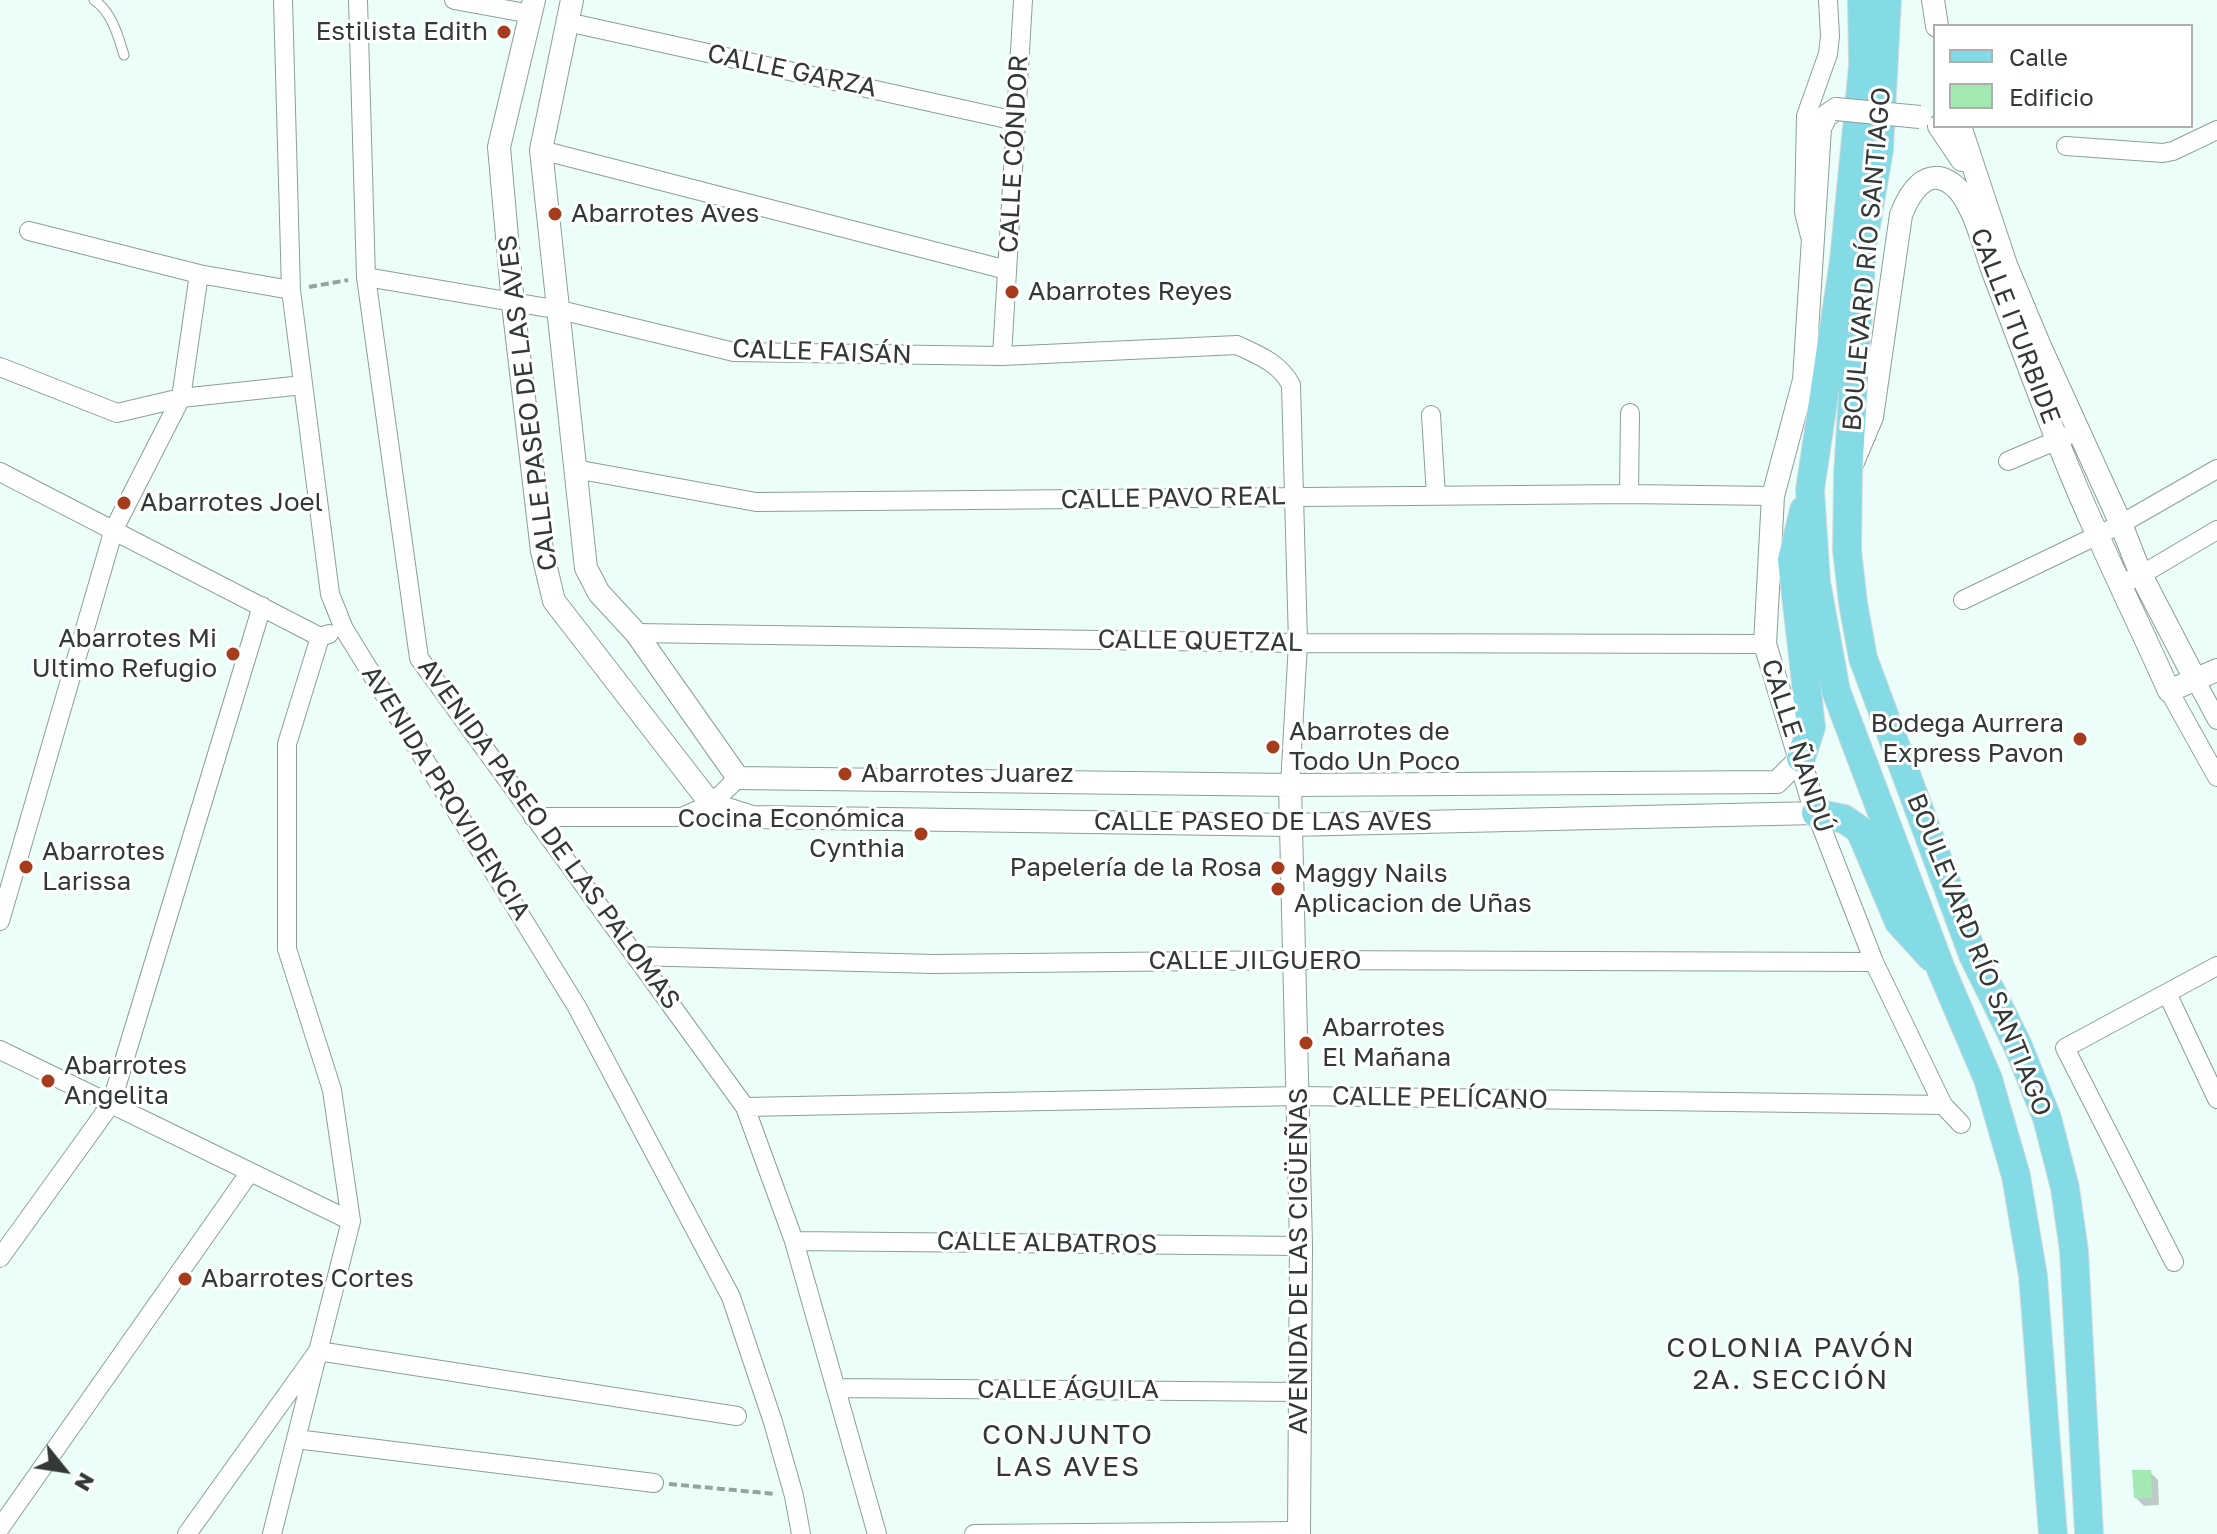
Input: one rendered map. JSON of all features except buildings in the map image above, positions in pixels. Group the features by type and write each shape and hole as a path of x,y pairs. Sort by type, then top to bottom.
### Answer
{"main road":[{"name":"BOULEVARD RÍO SANTIAGO","path":"1862,0 1863,66 1846,246 1810,490 1816,582 1836,691 1941,969 1988,1079 2016,1176 2033,1276 2053,1534"},
{"name":"BOULEVARD RÍO SANTIAGO","path":"1887,0 1879,150 1862,248 1848,474 1847,550 1853,603 1863,658 1973,955 2018,1046 2047,1118 2065,1188 2074,1251 2089,1534"},
{"path":"1801,758 1811,727 1792,560 1810,490"},
{"path":"1816,813 1844,819 1860,830 1899,922 1941,969 1973,955"}],"street":[{"name":"AVENIDA PROVIDENCIA","path":"283,0 291,290 330,594 344,629 577,1007 731,1297 773,1422 794,1496 801,1534"},
{"name":"AVENIDA PASEO DE LAS PALOMAS","path":"358,0 366,277 419,658 745,1107 794,1241 877,1534"},
{"path":"454,0 532,7"},
{"name":"CALLE CÓNDOR","path":"1002,356 1023,0"},
{"path":"1813,243 1804,212 1806,116 1828,54 1828,0"},
{"path":"1933,0 1937,24"},
{"name":"CALLE PASEO DE LAS AVES","path":"532,7 499,147 513,304 542,551 554,601 711,804 752,817 1290,825 1816,813"},
{"name":"CALLE PASEO DE LAS AVES","path":"569,11 541,150 586,568 599,593 636,633 738,778 1290,785 1777,782 1801,758"},
{"name":"CALLE GARZA","path":"569,11 1016,121"},
{"name":"CALLE ÑANDÚ","path":"1932,122 1836,109 1826,116 1820,128 1804,380 1773,496 1765,644 1816,813 1874,962 1943,1105 1961,1124"},
{"path":"1937,128 1979,184"},
{"name":"CALLE ITURBIDE","path":"1961,128 1979,184 1980,210"},
{"path":"2066,146 2163,153 2217,130"},
{"path":"541,150 1007,270"},
{"name":"CALLE ITURBIDE","path":"1848,474 1872,417 1897,234 1906,202 1918,184 1935,177 1955,185 1980,210 2006,265 2068,435 2097,535 2131,580 2195,679 2217,720"},
{"path":"29,231 199,274 291,290"},
{"path":"0,921 114,529 181,398 199,274"},
{"name":"CALLE FAISÁN","path":"366,277 560,310 734,352 1002,356 1237,345"},
{"name":"AVENIDA DE LAS CIGÜEÑAS","path":"1237,345 1272,362 1286,375 1291,385 1298,643 1290,825 1301,1246 1299,1532"},
{"path":"0,367 117,413 181,398 303,385"},
{"path":"1629,494 1630,413"},
{"path":"1431,415 1436,496"},
{"path":"2008,461 2068,435"},
{"name":"CALLE ITURBIDE","path":"2068,435 2121,524 2131,580 2169,691 2217,777"},
{"name":"CALLE PAVO REAL","path":"575,469 756,502 1629,494 1773,496"},
{"path":"1963,600 2121,524 2217,469"},
{"path":"0,472 320,637 344,629"},
{"path":"2131,580 2217,530"},
{"path":"0,1258 111,1104 262,606"},
{"name":"CALLE QUETZAL","path":"636,633 1298,643 1765,644"},
{"path":"272,1534 351,1221 332,1090 287,949 287,744 320,637"},
{"path":"2169,691 2217,670"},
{"path":"533,817 682,817 711,804 738,778"},
{"name":"CALLE JILGUERO","path":"635,956 933,964 1295,960 1874,962"},
{"path":"2174,1262 2065,1048 2217,966"},
{"path":"2167,993 2217,1099"},
{"path":"0,1050 351,1221"},
{"name":"CALLE PELÍCANO","path":"745,1107 1299,1096 1943,1105"},
{"path":"0,1528 250,1172"},
{"name":"CALLE ALBATROS","path":"794,1241 1301,1246"},
{"path":"318,1351 737,1416"},
{"path":"187,1534 318,1351"},
{"name":"CALLE ÁGUILA","path":"836,1388 1300,1392"},
{"path":"296,1439 654,1483"},
{"path":"974,1534 1299,1532"}],"lane":[{"path":"94,0 106,10 117,31 124,55"}],"path":[{"path":"291,290 366,277"},
{"path":"654,1483 794,1496"}],"place":[{"name":"Estilista Edith","path":"504,32"},
{"name":"Abarrotes Aves","path":"555,214"},
{"name":"Abarrotes Reyes","path":"1012,292"},
{"name":"Abarrotes Joel","path":"124,503"},
{"name":"Abarrotes Mi Ultimo Refugio","path":"233,654"},
{"name":"Bodega Aurrera Express Pavon","path":"2080,739"},
{"name":"Abarrotes de Todo Un Poco","path":"1273,747"},
{"name":"Abarrotes Juarez","path":"845,774"},
{"name":"Cocina Económica Cynthia","path":"921,834"},
{"name":"Abarrotes Larissa","path":"26,867"},
{"name":"Papelería de la Rosa","path":"1278,868"},
{"name":"Maggy Nails Aplicacion de Uñas","path":"1278,889"},
{"name":"Abarrotes El Mañana","path":"1306,1043"},
{"name":"Abarrotes Angelita","path":"48,1081"},
{"name":"Abarrotes Cortes","path":"185,1279"}],"district":[{"name":"COLONIA PAVÓN 2A. SECCIÓN","path":"1791,1364"},
{"name":"CONJUNTO LAS AVES","path":"1068,1451"}]}
